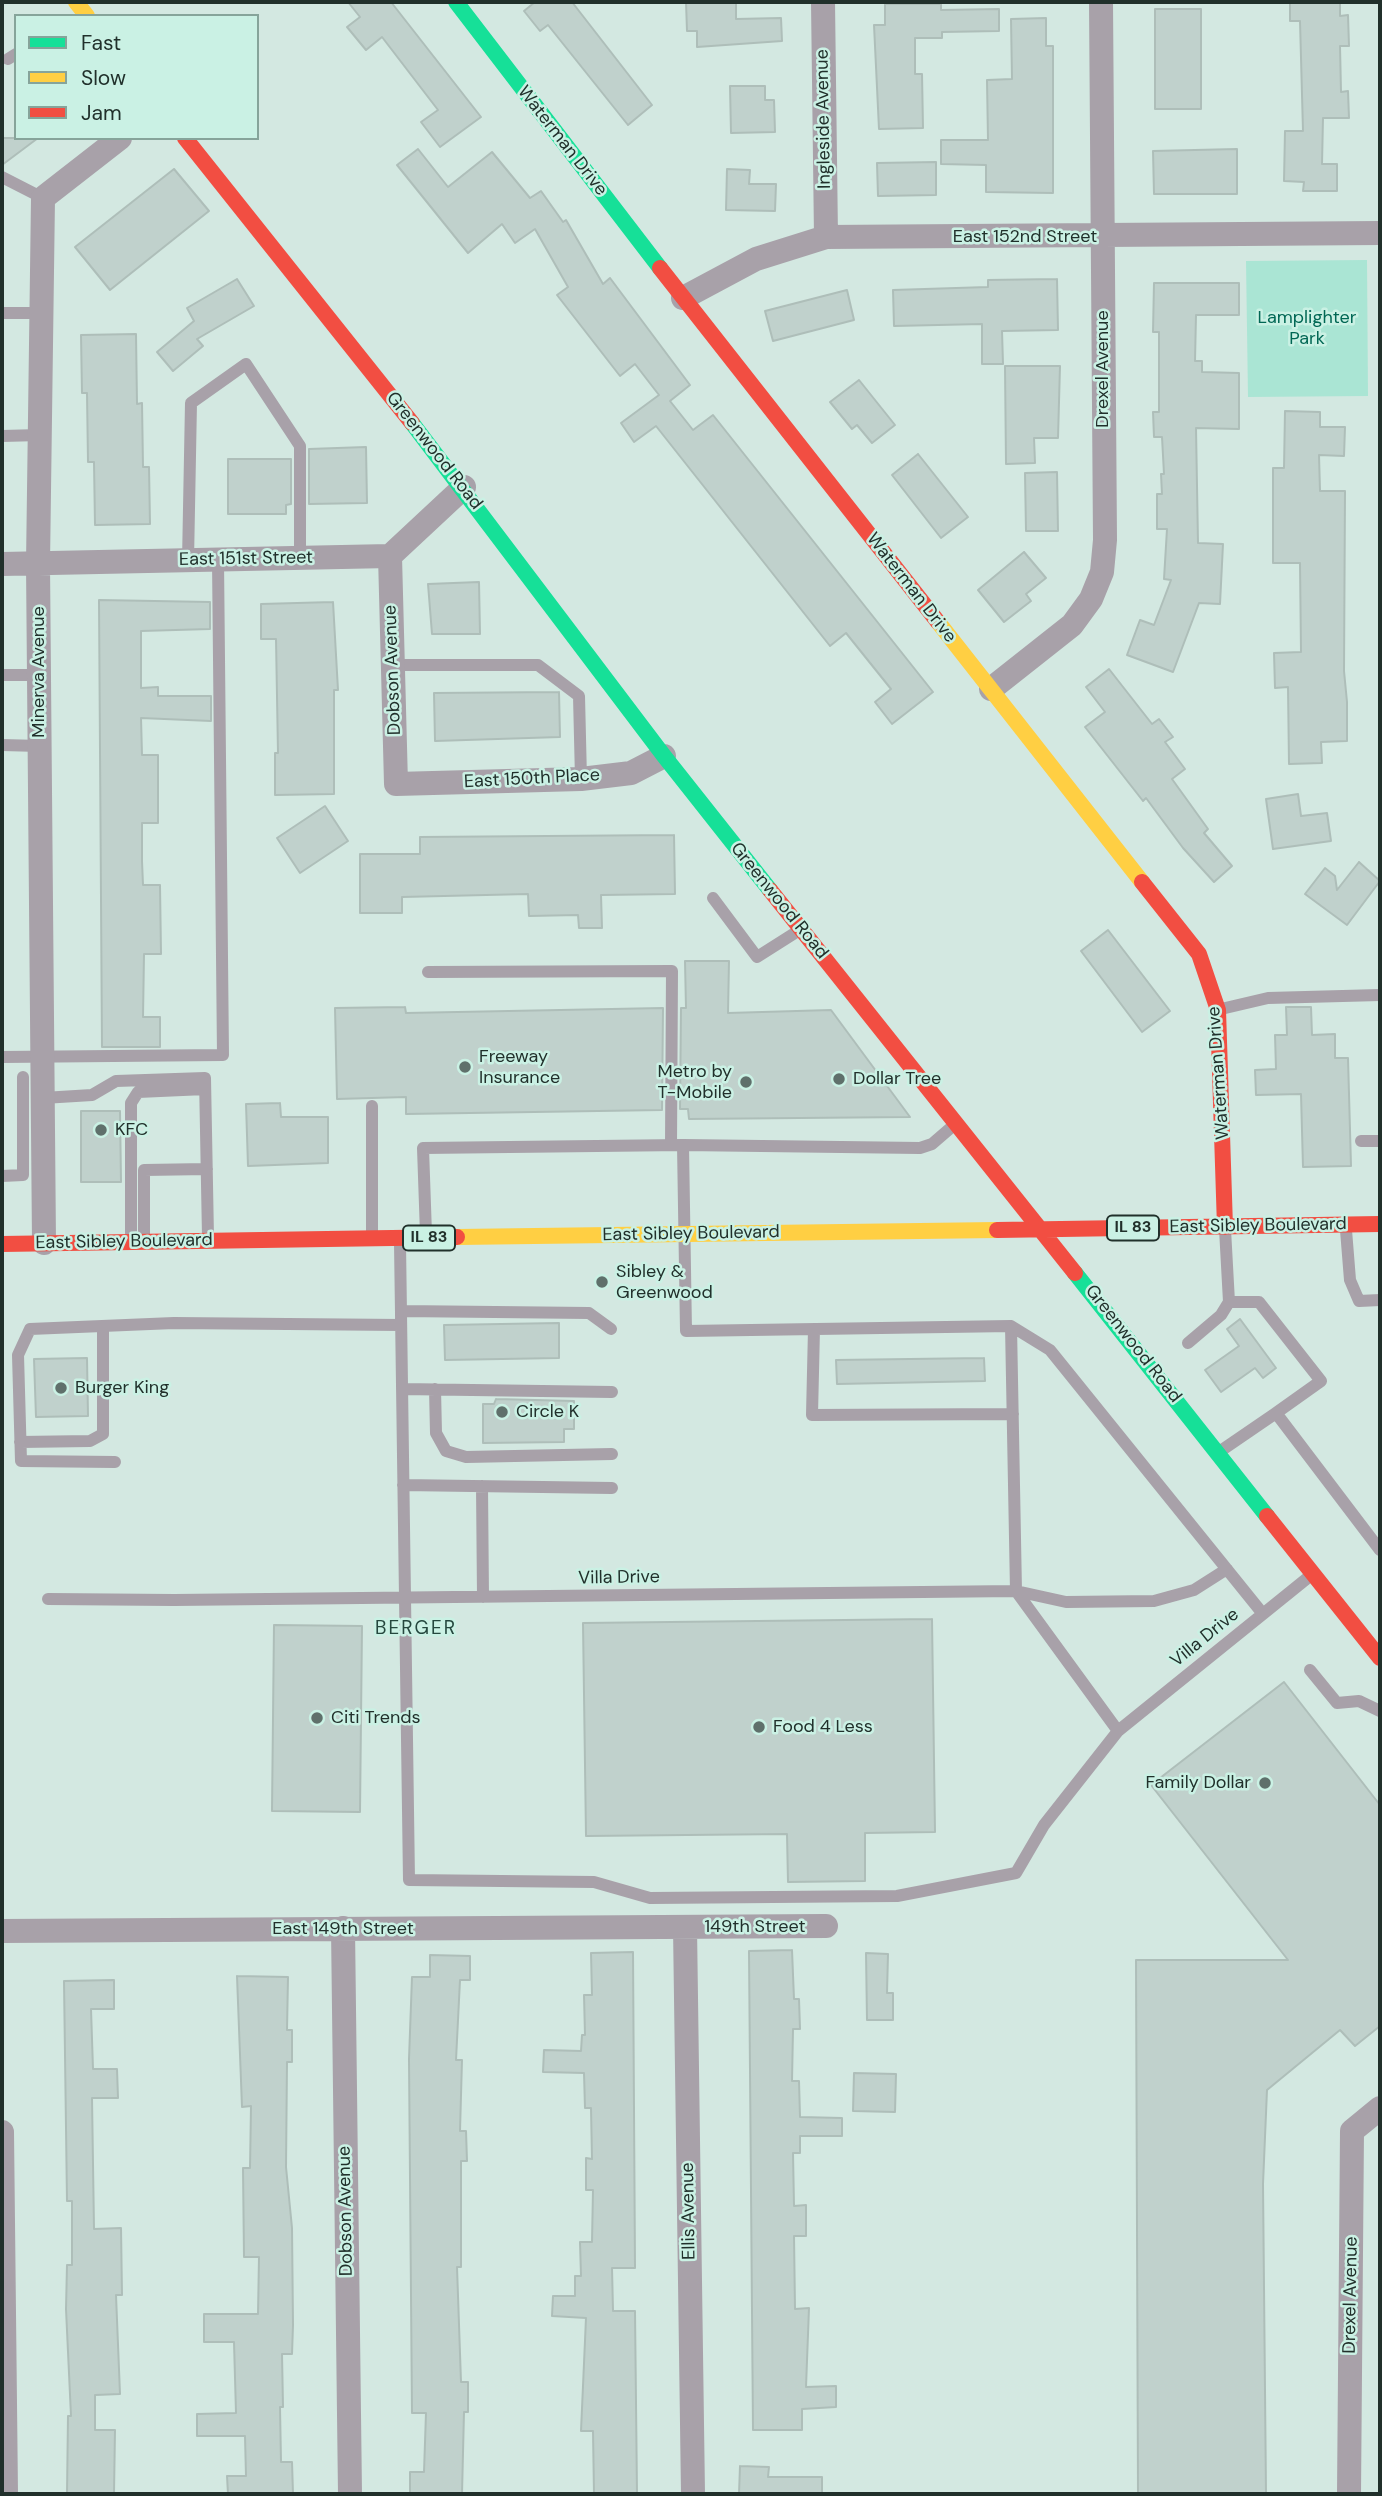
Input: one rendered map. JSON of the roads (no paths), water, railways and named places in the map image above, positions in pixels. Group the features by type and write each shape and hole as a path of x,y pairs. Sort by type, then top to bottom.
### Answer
{"street":[{"name":"Waterman Drive","path":"456,2 683,298 1199,954 1218,1010 1225,1227"},
{"name":"Ingleside Avenue","path":"823,2 826,237"},
{"name":"Drexel Avenue","path":"991,689 1072,625 1091,599 1102,572 1105,540 1101,2"},
{"path":"43,198 117,140"},
{"name":"Greenwood Road","path":"187,140 464,487 664,756 1380,1658"},
{"name":"Minerva Avenue","path":"43,198 38,564 44,1243"},
{"name":"East 152nd Street","path":"683,298 756,259 826,237 1380,233"},
{"path":"390,556 464,487"},
{"name":"East 151st Street","path":"2,564 390,556"},
{"name":"Dobson Avenue","path":"390,556 396,784"},
{"name":"East 150th Place","path":"396,784 581,779 631,773 664,756"},
{"name":"East Sibley Boulevard","path":"2,1244 1380,1224"},
{"name":"149th Street","path":"685,1927 826,1926"},
{"name":"East 149th Street","path":"2,1931 685,1927"},
{"name":"Ellis Avenue","path":"685,1927 693,2494"},
{"name":"Dobson Avenue","path":"343,1928 350,2494"},
{"name":"Drexel Avenue","path":"1349,2494 1352,2131 1380,2108"},
{"path":"2,2132 6,2494"}],"lane":[{"path":"2,177 43,198"},
{"path":"2,313 41,313"},
{"path":"188,561 191,404 246,364 300,446 300,558"},
{"path":"2,436 40,435"},
{"path":"2,1057 223,1055 218,560"},
{"path":"393,665 538,665 579,696 581,779"},
{"path":"2,675 39,675"},
{"path":"2,746 40,746"},
{"path":"713,898 757,957 802,929"},
{"path":"428,972 672,971 686,1331 1011,1326 1050,1350 1263,1614"},
{"path":"1218,1010 1268,998 1380,995"},
{"path":"2,1176 23,1175 23,1077"},
{"path":"43,1098 92,1095 116,1081 205,1078 208,1241"},
{"path":"137,1242 131,1103 138,1092 205,1089"},
{"path":"372,1106 372,1238"},
{"path":"426,1238 423,1148 677,1145 920,1148 932,1144 957,1123"},
{"path":"1361,1141 1380,1141"},
{"path":"137,1242 144,1170 207,1169"},
{"path":"1345,1225 1350,1280 1359,1301 1380,1300"},
{"path":"1188,1343 1221,1315 1229,1302 1225,1227"},
{"path":"400,1238 405,1598"},
{"path":"1218,1452 1321,1381 1259,1302 1229,1302"},
{"path":"115,1462 20,1461 18,1355 30,1329 589,1313 611,1329"},
{"path":"20,1442 90,1441 103,1434 103,1326"},
{"path":"1011,1326 1016,1591 1118,1731"},
{"path":"814,1329 812,1415 1013,1414"},
{"path":"402,1388 612,1392"},
{"path":"435,1389 436,1433 446,1451 466,1457 612,1454"},
{"path":"1276,1413 1380,1550"},
{"path":"403,1485 612,1488"},
{"path":"482,1486 483,1597"},
{"name":"Villa Drive","path":"48,1599 1016,1591 1066,1602 1154,1601 1194,1590 1227,1569"},
{"name":"Villa Drive","path":"405,1598 409,1880 594,1882 650,1898 897,1896 1016,1873 1044,1825 1118,1731 1314,1573"},
{"path":"1310,1670 1337,1703 1359,1701 1380,1711"}],"place":[{"name":"Freeway Insurance","path":"465,1067"},
{"name":"Dollar Tree","path":"839,1079"},
{"name":"Metro by T-Mobile","path":"746,1082"},
{"name":"KFC","path":"101,1130"},
{"name":"Sibley & Greenwood","path":"602,1282"},
{"name":"Burger King","path":"61,1388"},
{"name":"Circle K","path":"502,1412"},
{"name":"Citi Trends","path":"317,1718"},
{"name":"Food 4 Less","path":"759,1727"},
{"name":"Family Dollar","path":"1265,1783"}],"district":[{"name":"BERGER","path":"416,1629"}],"park label":[{"name":"Lamplighter Park","path":"1307,328"}]}
